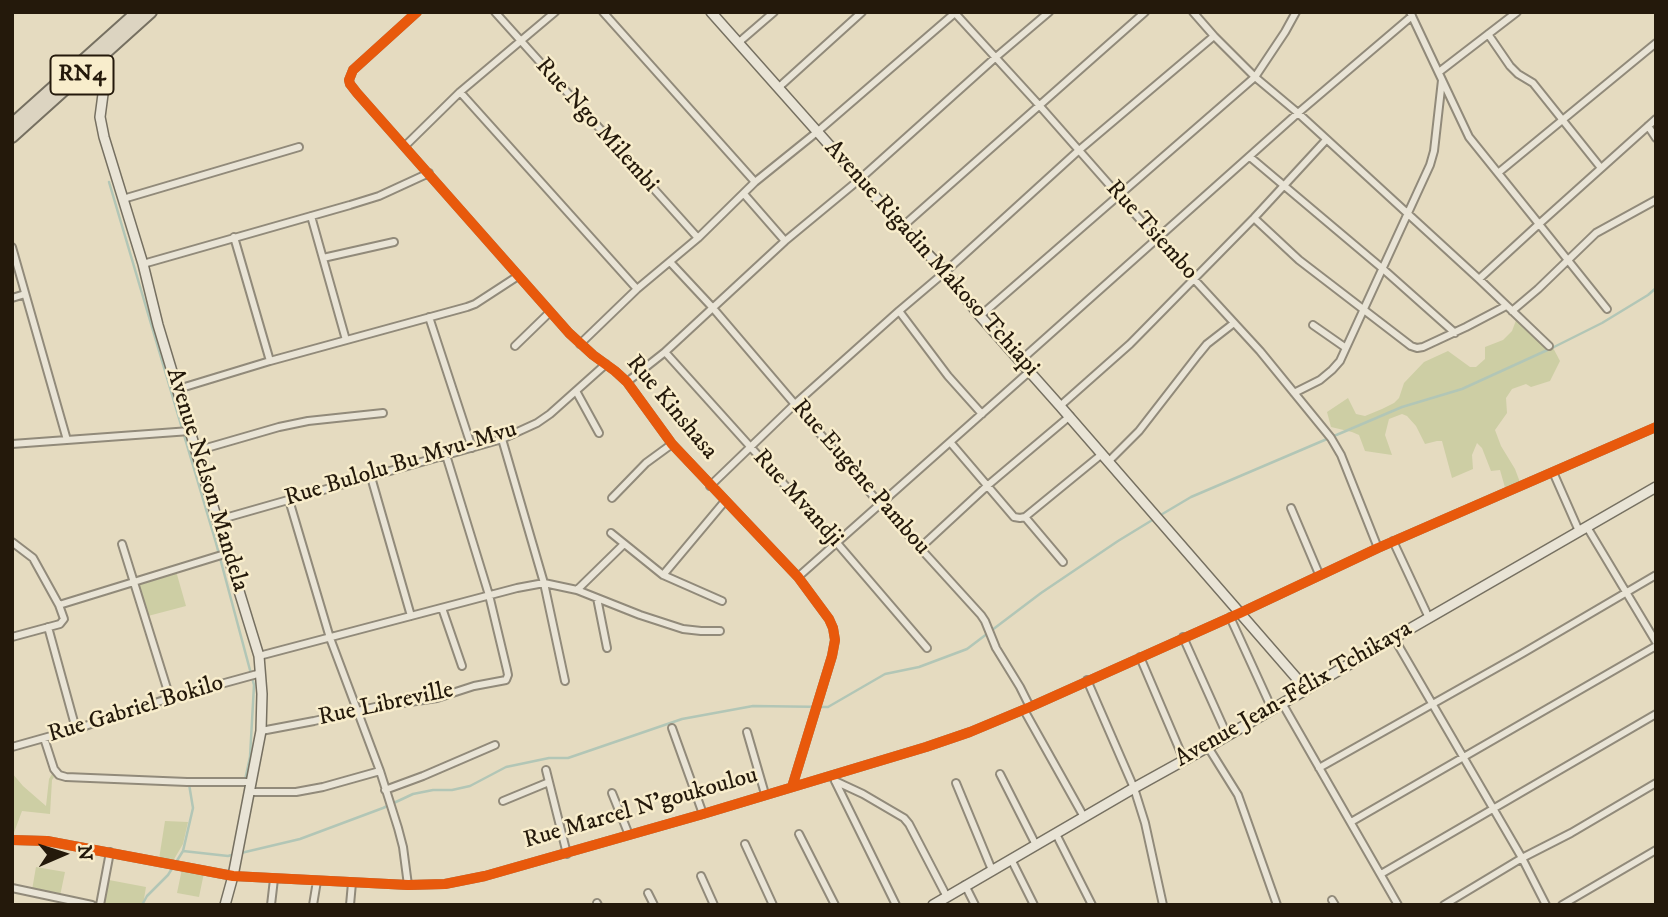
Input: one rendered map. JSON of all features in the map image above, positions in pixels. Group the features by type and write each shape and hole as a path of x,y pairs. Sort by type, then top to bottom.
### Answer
{"highway":[{"name":"RN4","path":"12,137 18,118 137,12"},
{"name":"RN4","path":"18,118 99,60 151,12"}],"street":[{"name":"Rue Kinshasa","path":"418,12 354,69 350,84 579,344 627,382 672,444 798,577 830,619 835,640 832,656 792,787"},
{"name":"Rue Ngo Milembi","path":"495,12 698,238"},
{"path":"405,146 460,92 555,12"},
{"path":"603,12 755,182"},
{"name":"Avenue Rigadin Makoso Tchiapi","path":"711,12 945,272 980,316 1158,518 1235,615 1306,689"},
{"path":"738,43 774,12"},
{"path":"778,88 862,12"},
{"path":"627,382 665,352 785,241 860,179 1049,12"},
{"path":"902,226 1145,12"},
{"path":"1194,12 1213,36 1255,77 1298,113 1549,346"},
{"path":"980,316 1255,77 1296,12"},
{"path":"1294,393 1320,380 1340,360 1383,269 1430,165 1434,151 1440,76 1517,12"},
{"path":"579,344 637,289 698,238 755,182 955,13"},
{"name":"Rue Tsiembo","path":"955,13 1260,351 1331,439 1378,548"},
{"path":"1021,360 1411,14 1469,137 1607,309"},
{"path":"1488,34 1510,65 1518,74 1533,83 1601,168"},
{"path":"710,486 795,404 1079,151 1213,36"},
{"path":"1498,173 1656,43"},
{"name":"Avenue Nelson Mandela","path":"99,60 105,79 100,117 104,137 259,656 261,731 225,905"},
{"path":"460,92 637,289"},
{"path":"1479,279 1656,118"},
{"path":"1648,126 1656,138"},
{"path":"1060,405 1130,344 1254,218 1326,140"},
{"path":"122,199 299,147"},
{"path":"1250,157 1455,333"},
{"path":"143,264 379,196 429,173"},
{"path":"744,194 785,241"},
{"path":"1254,218 1299,260 1417,348 1509,308 1538,289 1596,233 1656,200"},
{"path":"312,216 346,340"},
{"path":"234,237 270,360"},
{"path":"323,258 394,242"},
{"path":"12,247 68,440"},
{"name":"Rue Eugène Pambou","path":"670,262 712,307 880,504 981,615 1084,817"},
{"path":"178,389 270,360 475,304 518,276"},
{"path":"12,298 25,294"},
{"path":"899,311 948,376 982,414"},
{"path":"514,346 550,312"},
{"path":"429,317 472,448"},
{"path":"950,442 1014,517 1025,517 1139,431 1207,344 1234,323"},
{"path":"1313,325 1346,348"},
{"name":"Rue Mvandji","path":"665,352 837,542 927,648"},
{"name":"Rue Bulolu Bu Mvu-Mvu","path":"218,520 502,439 537,423 606,364"},
{"path":"798,577 1030,371"},
{"path":"576,391 599,433"},
{"path":"196,451 279,427 383,412"},
{"path":"921,547 987,486 1070,416"},
{"name":"Rue Marcel N'goukoulou","path":"12,840 47,841 233,876 408,886 471,879 567,854 765,794 834,778 970,732 1235,615 1392,541 1656,427"},
{"path":"12,444 190,431"},
{"path":"502,439 544,583 565,681"},
{"path":"612,498 639,470 672,444"},
{"path":"446,455 489,596"},
{"path":"1351,822 1656,644 1627,593 1583,529 1553,472"},
{"path":"372,477 411,616"},
{"name":"Avenue Jean-Félix Tchikaya","path":"933,905 1656,486"},
{"path":"289,500 330,638 380,771 403,847 408,886"},
{"path":"663,575 725,501"},
{"path":"1291,508 1319,574"},
{"path":"1025,517 1063,562"},
{"path":"611,533 663,575 722,601"},
{"path":"1392,541 1429,618"},
{"path":"12,542 33,558 64,618 60,624 14,635"},
{"path":"122,544 170,698"},
{"path":"577,590 624,544"},
{"path":"59,605 228,554"},
{"path":"1319,768 1656,575"},
{"path":"259,656 544,583 577,590 683,629 720,631"},
{"name":"Rue Libreville","path":"261,731 375,707 437,698 474,686 506,680 508,675 489,596"},
{"path":"597,598 607,648"},
{"path":"442,608 462,666"},
{"path":"1235,615 1272,709"},
{"path":"48,627 76,729"},
{"path":"1183,638 1227,735"},
{"path":"1394,638 1522,858 1546,905"},
{"path":"1140,657 1184,760"},
{"name":"Rue Gabriel Bokilo","path":"12,747 261,673"},
{"path":"1087,680 1145,823 1163,905"},
{"path":"1282,703 1398,905"},
{"path":"1381,874 1656,714"},
{"path":"671,728 703,814"},
{"path":"747,732 765,794"},
{"path":"44,738 54,769 59,775 66,777 187,782 296,792 380,771"},
{"path":"385,790 495,745"},
{"path":"1208,747 1238,795 1277,905"},
{"path":"547,770 567,854"},
{"path":"999,774 1035,845"},
{"path":"834,778 904,818 947,897"},
{"path":"834,778 896,905"},
{"path":"503,801 549,782"},
{"path":"956,783 992,870"},
{"path":"1444,905 1656,783"},
{"path":"612,793 629,835"},
{"path":"799,834 835,905"},
{"path":"1056,834 1092,905"},
{"path":"745,844 773,905"},
{"path":"1562,905 1656,850"},
{"path":"100,905 110,852"},
{"path":"1011,859 1034,905"},
{"path":"701,876 714,905"},
{"path":"271,905 274,879"},
{"path":"313,905 317,881"},
{"path":"350,905 352,883"},
{"path":"965,885 975,905"},
{"path":"12,888 92,905"},
{"path":"648,892 654,905"}],"green space":[{"path":"1518,315 1551,344 1560,361 1550,381 1512,389 1506,398 1507,413 1495,430 1521,485 1506,491 1500,470 1491,471 1482,448 1477,443 1472,455 1473,469 1452,478 1442,441 1425,444 1416,426 1402,414 1389,419 1385,435 1392,455 1365,451 1359,435 1331,427 1327,412 1348,398 1356,414 1365,416 1382,409 1399,398 1404,383 1424,362 1448,351 1470,367 1476,367 1485,359 1485,347 1503,340 1512,331"},
{"path":"176,571 186,606 148,616 138,585 142,581"},
{"path":"12,773 46,806 49,779 52,774 54,777 50,814 22,811 12,838"},
{"path":"165,821 188,822 183,844 173,861 159,859"},
{"path":"36,867 65,872 60,896 32,890"},
{"path":"182,869 204,873 199,897 177,893"},
{"path":"109,880 146,887 143,905 103,904"}],"waterway":[{"path":"109,182 216,543 254,685 250,757 245,780"},
{"path":"1159,516 1191,497 1402,407 1462,389 1554,347 1602,323 1656,288"},
{"path":"241,853 300,839 413,794 470,786 506,767 549,758 568,758 682,719 753,706 828,707 885,674 919,667 967,649 1041,593 1154,519"},
{"path":"142,905 147,896 168,875 183,851 193,808 189,784"},
{"path":"183,851 228,856 235,854"}],"cycle path":[{"path":"417,12 353,70 350,84 569,333 627,382 672,444 798,577 829,619 835,640 832,656 792,787"},
{"path":"12,840 47,841 233,876 408,885 445,884 485,876 703,814 970,732 1240,613 1378,548 1656,427"}]}
